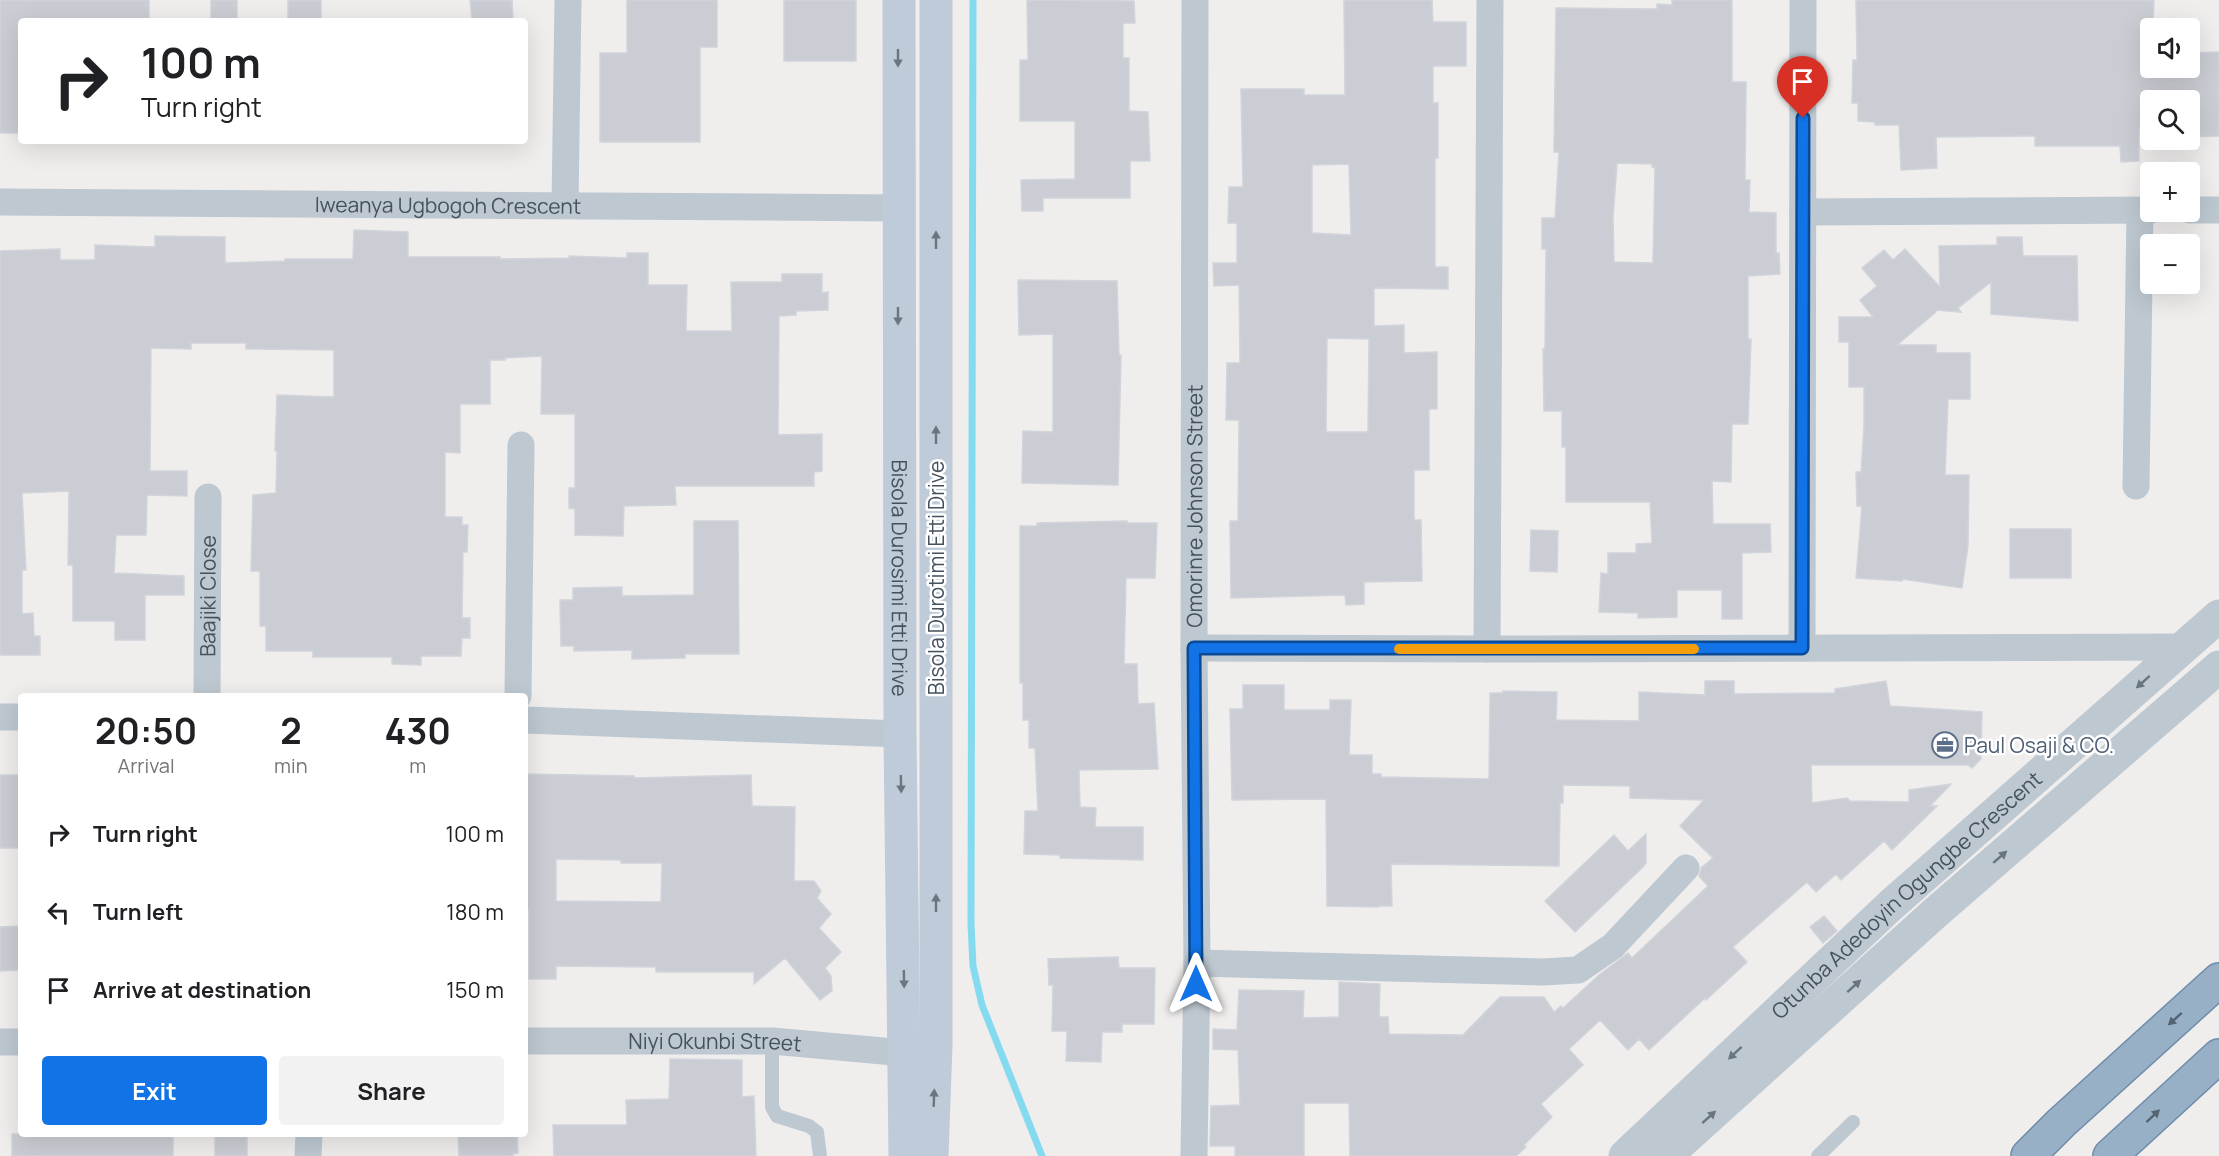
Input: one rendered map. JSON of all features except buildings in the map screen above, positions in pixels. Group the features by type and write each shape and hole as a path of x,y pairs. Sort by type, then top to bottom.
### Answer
{"highway":[{"path":"2028,1156 2219,980"},
{"path":"2110,1156 2219,1056"}],"main road":[{"name":"Bisola Durosimi Etti Drive","path":"898,0 900,734 905,1156"},
{"name":"Bisola Durotimi Etti Drive","path":"932,1156 936,1046 936,0"}],"street":[{"path":"565,205 568,0"},
{"name":"Omorinre Johnson Street","path":"1194,1156 1197,963 1194,648 1195,0"},
{"path":"1487,650 1490,0"},
{"path":"1802,648 1803,0"},
{"name":"Iweanya Ugbogoh Crescent","path":"0,202 898,208"},
{"path":"2200,210 2219,210"},
{"path":"1803,212 2140,211"},
{"path":"2136,486 2145,222"},
{"path":"518,693 521,445"},
{"name":"Baajiki Close","path":"207,693 208,496"},
{"name":"Otunba Adedoyin Ogungbe Crescent","path":"1666,1156 1891,905 2219,616"},
{"path":"1194,648 1487,650 2183,647"},
{"name":"Otunba Adedoyin Ogungbe Crescent","path":"1625,1156 1943,905 2219,667"},
{"path":"0,717 18,717"},
{"path":"528,720 900,734"},
{"path":"1197,963 1543,972 1578,970 1613,946 1686,868"},
{"name":"Niyi Okunbi Street","path":"528,1041 772,1041 904,1053"},
{"path":"0,1042 18,1042"},
{"path":"308,1156 309,1137"}],"lane":[{"path":"772,1041 772,1107 777,1116 809,1126 817,1132 819,1156"},
{"path":"1818,1156 1853,1122"}],"waterway":[{"path":"973,0 971,924 973,966 982,1005 1042,1156"}],"slow traffic":[{"path":"1399,649 1694,649"}],"place":[{"name":"Paul Osaji & CO.","path":"1945,745"}],"route":[{"path":"1196,984 1194,648 1487,650 1802,648 1803,118"}]}
